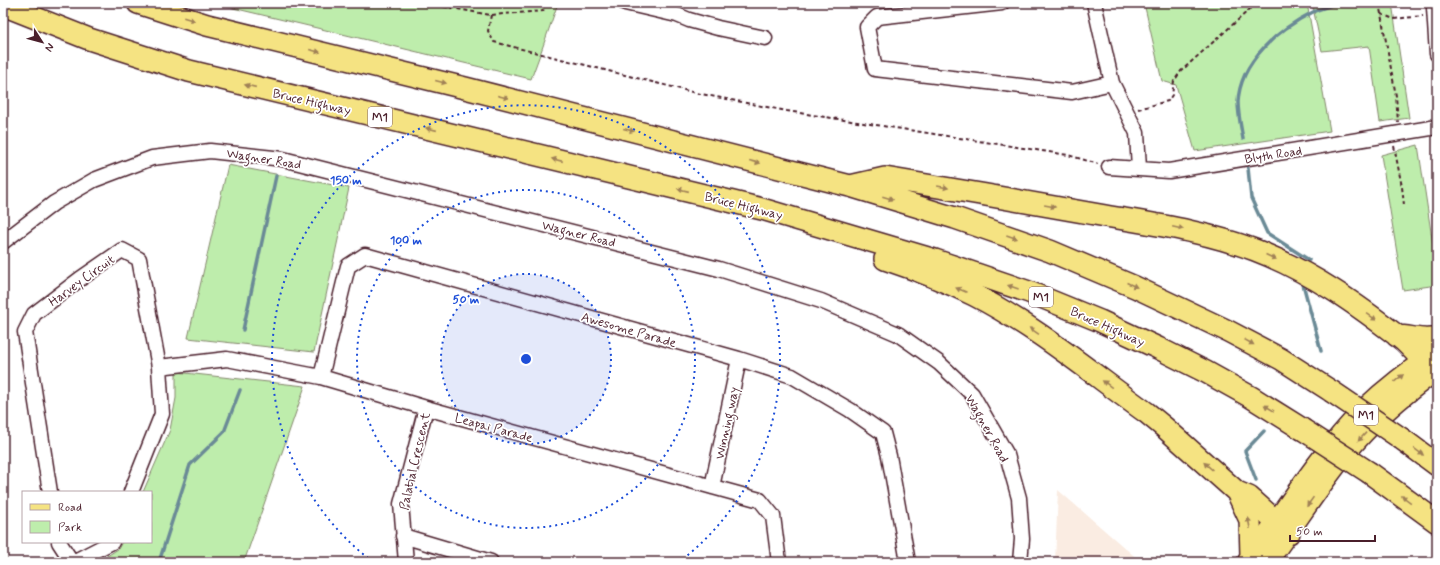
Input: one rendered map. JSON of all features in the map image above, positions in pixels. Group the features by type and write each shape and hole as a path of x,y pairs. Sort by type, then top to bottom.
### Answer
{"highway":[{"name":"M1","path":"138,3 207,25 465,88 850,186 998,232 1050,250 1135,287 1228,331 1281,359 1331,391 1437,464"},
{"name":"Bruce Highway","path":"3,5 89,39 189,71 762,209 935,260 1029,292 1100,321 1158,348 1251,397 1302,428 1370,473 1437,522"},
{"path":"850,186 885,178 1163,225 1235,242 1276,259 1312,277 1346,299 1397,336 1432,365"},
{"path":"762,209 797,227 910,268 974,295 1033,330 1147,413 1236,492 1248,497 1282,527"},
{"path":"1397,336 1410,336 1426,340 1437,338"},
{"path":"1236,492 1250,520 1255,560"}],"main road":[{"path":"1255,560 1282,527 1321,458 1346,428 1378,396 1432,365"}],"street":[{"path":"625,3 678,15 688,20 718,28 765,38"},
{"path":"1002,3 877,17 867,27 875,69 1072,92 1112,83"},
{"path":"1094,3 1112,83 1137,133 1139,169"},
{"path":"1436,11 1437,54"},
{"name":"Blyth Road","path":"1109,167 1169,171 1437,127"},
{"name":"Wagner Road","path":"3,242 54,203 94,180 152,158 210,151 283,159 719,268 821,301 898,334 939,363 972,394 1007,455 1019,498 1022,539 1020,562"},
{"name":"Harvey Circuit","path":"50,491 26,332 34,314 80,279 122,250 139,259 159,367 162,414 130,491"},
{"name":"Awesome Parade","path":"321,378 348,266 365,255 739,359 792,376 850,410 882,433 889,456 908,562"},
{"name":"Leapai Parade","path":"159,367 227,359 321,378 760,500 773,516 779,562"},
{"name":"Winning way","path":"712,487 739,359"},
{"name":"Palatial Crescent","path":"406,562 401,504 426,408"},
{"path":"403,536 491,562"},
{"path":"60,543 72,562 110,543"}],"path":[{"path":"423,3 491,15 544,11 547,3"},
{"path":"1127,113 1168,101 1172,95 1174,81 1181,71 1255,3"},
{"path":"1379,3 1396,96 1395,134 1404,205"},
{"path":"1381,14 1394,19 1436,11"},
{"path":"491,15 488,30 494,42 696,93 787,111 1068,155 1109,167"}],"shaded area":[{"path":"1058,490 1141,562 1055,562"}],"green space":[{"path":"212,3 558,3 531,79"},
{"path":"1144,3 1307,3 1330,131 1195,151 1176,85 1162,81"},
{"path":"1312,3 1392,3 1409,118 1380,122 1369,46 1322,51"},
{"path":"1418,145 1437,272 1437,285 1403,290 1381,155"},
{"path":"228,165 349,188 314,352 188,338"},
{"path":"176,372 305,386 244,562 98,562 118,549 121,543 152,543 152,491 143,491 170,430 176,398"}],"waterway":[{"path":"1243,139 1238,102 1240,87 1254,60 1264,48 1287,27 1319,9 1336,3"},
{"path":"1248,168 1251,198 1267,233 1309,260"},
{"path":"243,330 276,176"},
{"path":"1303,284 1321,351"},
{"path":"159,562 190,465 224,432 240,390"},
{"path":"1256,480 1245,451 1264,431"}]}
